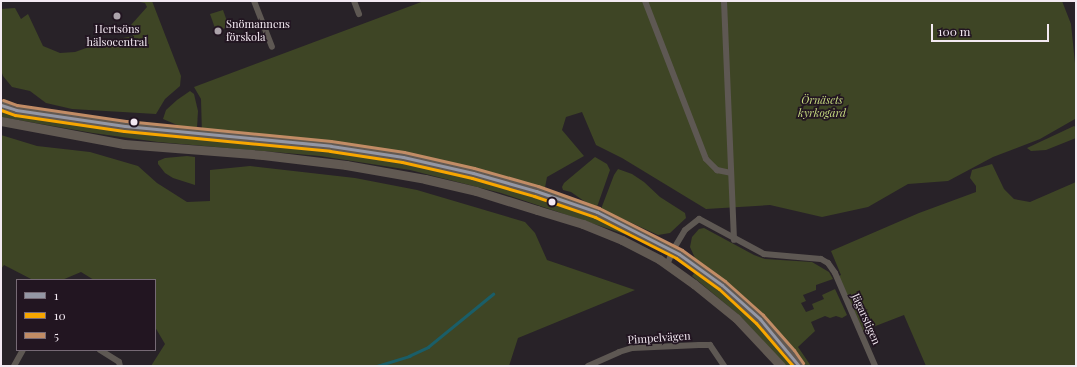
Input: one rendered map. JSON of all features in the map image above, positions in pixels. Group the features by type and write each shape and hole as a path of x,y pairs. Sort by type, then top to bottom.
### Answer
{"main road":[{"path":"1,105 28,112 125,126 331,146 404,157 473,173 536,191 597,212 672,250 722,285 760,319 790,353 799,366"},
{"path":"1,121 124,144 263,155 346,165 425,179 476,191 583,224 622,240 667,264 736,318 781,366"}],"street":[{"path":"254,1 272,47"},
{"path":"354,1 359,14"},
{"path":"645,1 706,159 717,170 731,172"},
{"path":"724,1 734,240"},
{"name":"Jägarstigen","path":"667,264 672,250 686,230 699,220 711,225 734,240 764,254 817,258 828,263 835,274 875,366"},
{"name":"Pimpelvägen","path":"588,366 619,352 632,348 710,345 724,366"},
{"path":"14,366 22,351"},
{"path":"102,351 118,362 120,366"}],"green space":[{"path":"135,1 152,1 181,76 180,86 165,99 156,114 72,109 46,103 30,91 12,87 3,76 1,70 1,9 15,8 21,19 28,14 43,46 60,53 75,52 103,42 133,36 131,25 147,7 145,3"},
{"name":"Örnäsets kyrkogård","path":"424,1 1062,1 1071,24 1076,73 1075,119 1040,139 993,157 948,181 908,184 868,207 822,217 770,205 706,209 622,158 596,145 582,112 566,117 562,130 584,156 547,177 544,193 394,156 202,135 201,99 194,87"},
{"path":"223,10 229,27 216,31 210,14"},
{"path":"190,91 194,94 198,111 197,128 182,127 163,119 166,110"},
{"path":"1,108 29,117 116,130 178,138 320,149 412,164 503,187 551,202 630,232 630,236 501,193 410,170 320,156 158,142 93,133 1,117"},
{"path":"1074,126 1076,127 1076,138 1046,150 1031,151 1027,148"},
{"path":"1,135 37,146 90,152 138,166 157,183 187,202 210,201 210,170 250,166 355,178 417,190 525,222 535,233 547,260 635,290 518,338 509,366 151,366 165,344 156,329 156,279 92,279 81,272 64,279 31,279 4,265 1,269"},
{"path":"187,156 195,157 195,185 173,178 165,173 158,164 158,161 165,158"},
{"path":"595,157 607,164 610,170 597,207 584,201 571,192 563,190 562,187 564,183"},
{"path":"992,164 1004,189 1014,199 1030,202 1076,182 1076,366 926,366 904,315 860,332 837,277 841,275 831,251 919,213 976,192 976,186 970,178 972,170"},
{"path":"618,169 632,174 644,182 660,197 685,213 686,218 670,233 658,235 601,209 614,175"},
{"path":"704,228 754,255 765,259 812,262 829,272 833,279 816,285 816,290 803,295 806,301 801,303 806,312 814,309 812,304 824,299 822,295 835,289 847,315 842,318 836,316 830,318 825,316 811,322 815,331 798,347 811,366 806,366 776,328 747,299 695,258 690,247 692,237 699,229"},
{"path":"696,271 743,309 771,337 794,366 786,366 739,315 692,276"}],"waterway":[{"path":"377,366 409,356 428,347 493,294"}],"transit line":[{"name":"5","path":"3,100 17,105 126,121 331,141 404,152 474,168 538,186 599,208 682,250 725,281 763,315 794,350 803,363"},
{"name":"1","path":"1,105 16,110 125,126 331,146 403,157 473,173 536,191 597,212 679,254 722,285 760,319 799,366"},
{"name":"10","path":"1,110 15,115 124,131 330,151 402,162 472,178 534,196 595,217 676,258 719,289 756,323 793,366"}],"place":[{"name":"Hertsöns hälsocentral","path":"117,16"},
{"name":"Snömannens förskola","path":"218,31"}]}
